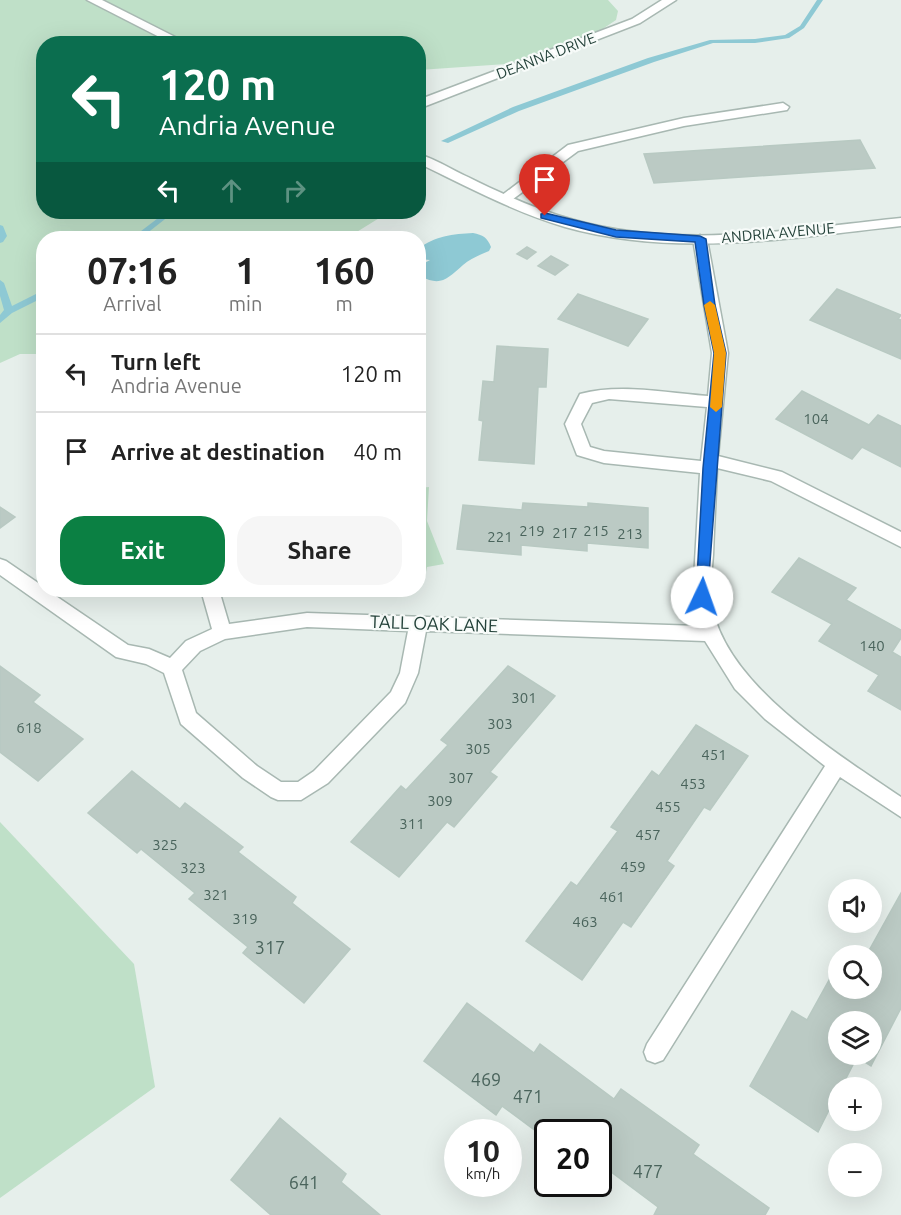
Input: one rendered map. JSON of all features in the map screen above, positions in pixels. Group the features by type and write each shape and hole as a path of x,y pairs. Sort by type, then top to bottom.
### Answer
{"street":[{"path":"93,0 167,36"},
{"name":"DEANNA DRIVE","path":"426,102 636,21 670,0"},
{"path":"504,199 573,148 684,122 783,107"},
{"name":"ANDRIA AVENUE","path":"426,162 545,216 616,234 700,239 901,222"},
{"path":"700,239 720,353 710,464 702,597 710,634 735,674 772,713 837,764 901,808"},
{"path":"717,402 609,394 586,399 573,424 583,451 604,458 710,464 776,476 901,540"},
{"path":"0,566 36,591"},
{"path":"45,597 123,651 149,657 172,668 188,718 250,772 278,791 301,791 321,777 398,697 409,673 419,623"},
{"path":"212,597 222,632"},
{"name":"TALL OAK LANE","path":"172,668 193,646 222,632 307,620 710,634"},
{"path":"655,1052 837,764"}],"green space":[{"path":"0,0 608,0 618,11 616,20 598,32 521,63 426,70 426,36 36,36 36,219 378,219 358,231 36,231 36,354 20,354 0,363"},
{"path":"426,487 429,487 427,521 444,564 427,567 426,572"},
{"path":"0,822 134,964 155,1087 0,1198"}],"water":[{"path":"473,233 486,239 491,247 489,251 469,261 443,280 433,281 426,279 426,262 430,260 426,260 426,244 437,238"}],"building":[{"path":"860,140 875,168 654,183 644,154"},
{"path":"527,247 536,252 527,259 517,254"},
{"path":"551,256 568,265 555,275 538,266"},
{"path":"837,289 901,315 898,319 901,320 901,359 810,320"},
{"path":"578,294 648,319 628,346 558,319"},
{"path":"497,346 548,349 546,387 538,387 534,464 479,460 483,421 479,420 483,381 494,382"},
{"path":"802,391 869,425 878,415 901,426 901,467 862,447 852,459 776,419"},
{"path":"523,503 588,507 588,503 648,508 648,548 587,543 587,551 521,545 521,555 457,549 463,505 522,510"},
{"path":"0,507 15,517 0,528"},
{"path":"799,558 856,588 846,600 901,630 901,638 892,652 901,657 901,710 868,691 879,675 819,641 832,624 772,592"},
{"path":"0,666 40,695 33,702 83,739 38,781 0,752"},
{"path":"508,666 555,696 490,772 497,777 454,827 447,822 399,877 351,842 401,786 406,790 448,745 441,740"},
{"path":"696,725 748,756 710,810 704,807 667,861 674,866 631,927 623,922 582,980 526,941 571,882 577,886 618,831 611,827 652,771 659,776"},
{"path":"132,771 180,809 185,803 243,847 238,852 296,897 292,903 350,949 304,1003 243,953 248,947 189,899 195,893 141,849 137,853 88,813"},
{"path":"901,893 901,1008 882,1045 882,1011 828,1011 828,1065 853,1065 847,1077 828,1077 828,1112 818,1132 750,1086 792,1011 807,1020 828,982 828,999 882,999 882,945 872,945 879,933 882,933 882,927"},
{"path":"467,1003 534,1053 540,1044 614,1099 621,1089 699,1145 693,1154 769,1208 765,1215 654,1215 658,1207 612,1172 612,1119 534,1119 534,1130 502,1106 496,1115 424,1061"},
{"path":"280,1118 346,1174 341,1182 380,1215 271,1215 231,1180"}],"waterway":[{"path":"445,141 516,109 651,60 712,41 755,41 787,37 802,27 820,0"},
{"path":"145,231 161,219"},
{"path":"0,228 3,236 0,240"},
{"path":"0,283 9,311"},
{"path":"9,311 36,297"},
{"path":"0,320 9,311"}],"slow traffic":[{"path":"710,305 720,353 716,407"}],"route":[{"path":"545,216 616,234 700,239 720,353 702,597"}]}
